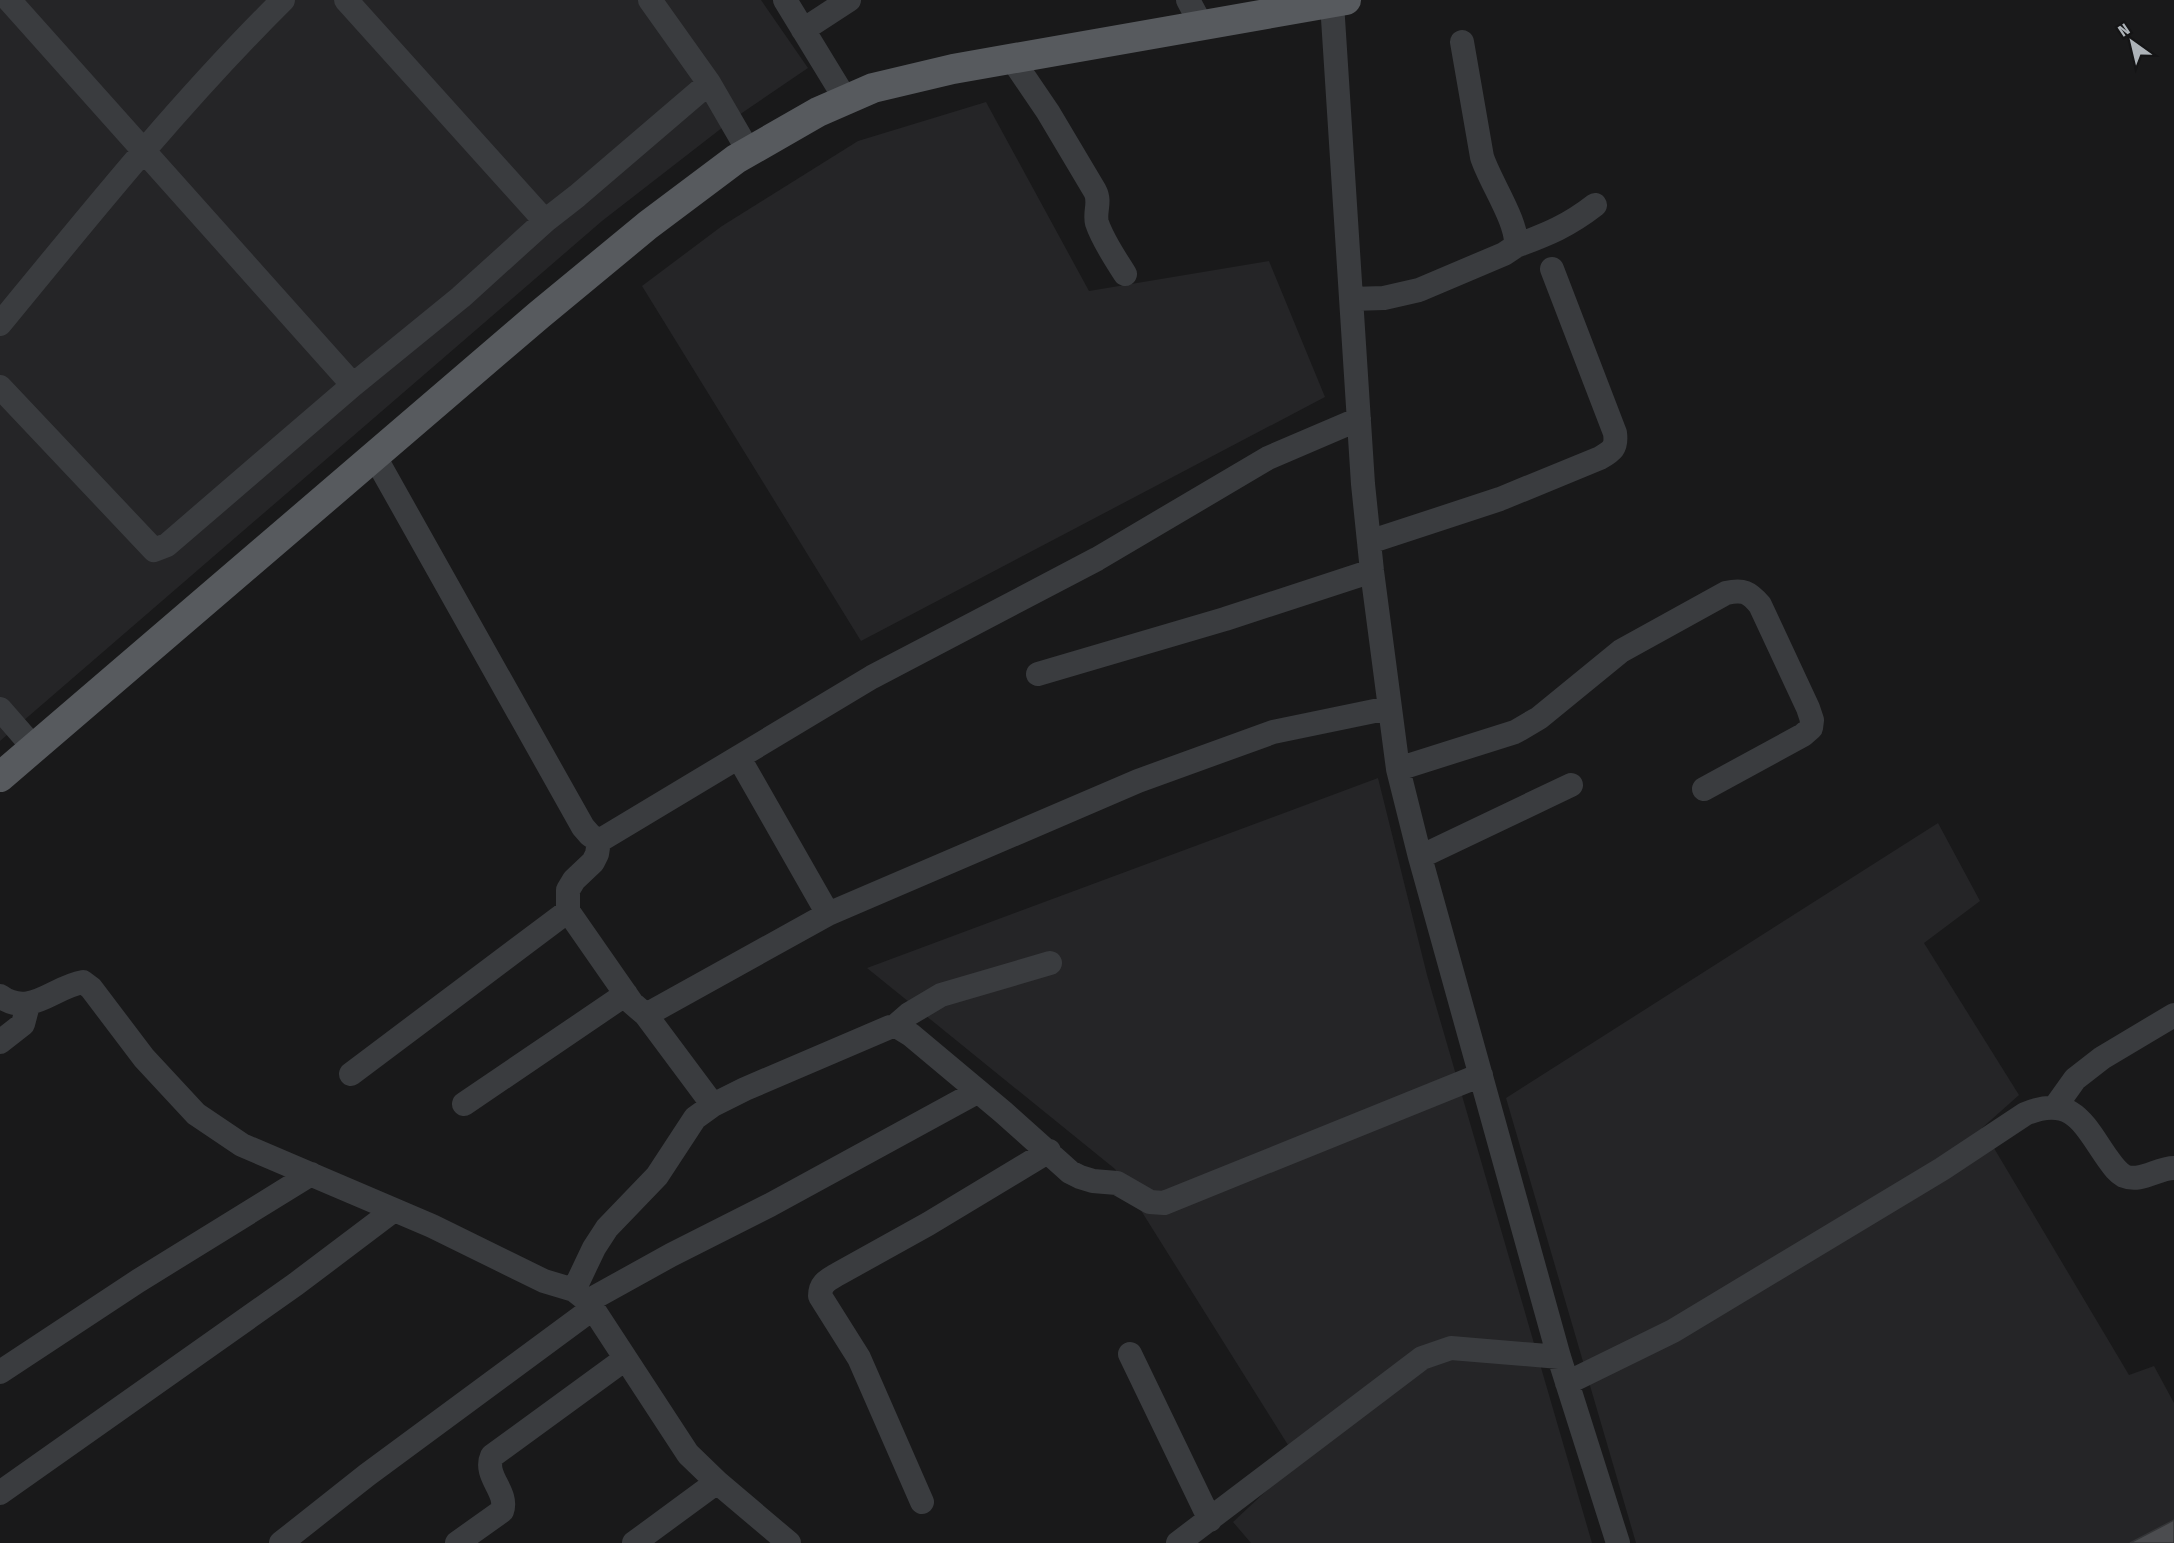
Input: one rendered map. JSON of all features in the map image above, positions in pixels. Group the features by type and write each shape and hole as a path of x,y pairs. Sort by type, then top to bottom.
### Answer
{"main road":[{"path":"0,777 539,315 648,225 749,152 818,112 873,88 953,69 1012,59 1195,13 1337,1"}],"street":[{"path":"9,0 353,385"},
{"path":"0,324 144,149 240,42 283,0"},
{"path":"346,0 545,221"},
{"path":"650,0 709,83 749,152"},
{"path":"785,0 846,100"},
{"path":"803,30 849,0"},
{"path":"1337,1 1359,419 1372,571 1398,769 1420,857 1559,1357 1618,1543"},
{"path":"1462,42 1482,157 1486,172 1515,229 1516,246"},
{"path":"1012,59 1048,112 1095,191 1098,197 1096,221 1125,274"},
{"path":"0,387 154,550 167,545 353,385 461,297 545,221 709,83"},
{"path":"1352,299 1384,298 1419,290 1572,223 1595,205"},
{"path":"1369,542 1500,499 1600,458 1614,450 1617,443 1615,433 1552,269"},
{"path":"599,841 872,677 1097,559 1268,458 1359,419"},
{"path":"375,457 582,827 599,841"},
{"path":"1038,674 1225,619 1372,571"},
{"path":"1398,769 1515,732 1539,718 1621,651 1726,593 1739,590 1750,594 1760,605 1808,708 1812,720 1811,728 1803,735 1704,789"},
{"path":"646,1015 828,914 1138,781 1273,732 1389,708"},
{"path":"0,709 34,748"},
{"path":"739,758 828,914"},
{"path":"1420,857 1571,785"},
{"path":"599,841 593,862 574,880 568,890 568,910 626,994 646,1015 713,1105"},
{"path":"351,1074 568,910"},
{"path":"894,1027 926,1002 1050,963"},
{"path":"0,996 17,1004 28,1005 73,984 83,982 91,988 144,1058 196,1114 242,1144 432,1226 585,1300 688,1454 717,1482 789,1543"},
{"path":"464,1104 626,994"},
{"path":"0,1042 23,1024 28,1005"},
{"path":"2055,1107 2075,1079 2102,1059 2174,1015"},
{"path":"585,1300 594,1248 607,1228 657,1176 695,1118 713,1105 883,1029 894,1027 903,1029 911,1035 976,1092 1049,1151 1070,1172 1080,1177 1117,1183 1150,1202 1164,1203 1481,1076"},
{"path":"281,1543 585,1300 770,1205 976,1092"},
{"path":"1567,1383 1673,1331 1932,1175 2025,1114 2040,1108 2055,1107 2073,1113 2116,1170 2125,1176 2137,1178 2166,1168 2174,1168"},
{"path":"922,1502 859,1358 820,1296 820,1288 838,1274 928,1224 1049,1151"},
{"path":"0,1372 138,1281 311,1174"},
{"path":"0,1493 296,1284 394,1210"},
{"path":"1178,1543 1422,1358 1451,1348 1559,1357"},
{"path":"1130,1354 1210,1520"},
{"path":"457,1543 502,1511 503,1500 490,1470 489,1462 492,1456 625,1359"},
{"path":"634,1543 717,1482"}],"shaded area":[{"path":"0,0 761,0 808,68 736,117 602,221 0,741"},
{"path":"986,102 1089,291 1269,261 1325,397 861,641 642,286 722,226 858,141"},
{"path":"1378,778 1427,975 1592,1543 1251,1543 1233,1522 1298,1461 1115,1169 867,968"},
{"path":"1938,823 1980,901 1924,943 2019,1095 1982,1128 2129,1375 2154,1366 2174,1403 2174,1543 1636,1543 1506,1098"}],"building":[{"path":"2174,1520 2174,1543 2130,1543"}]}
